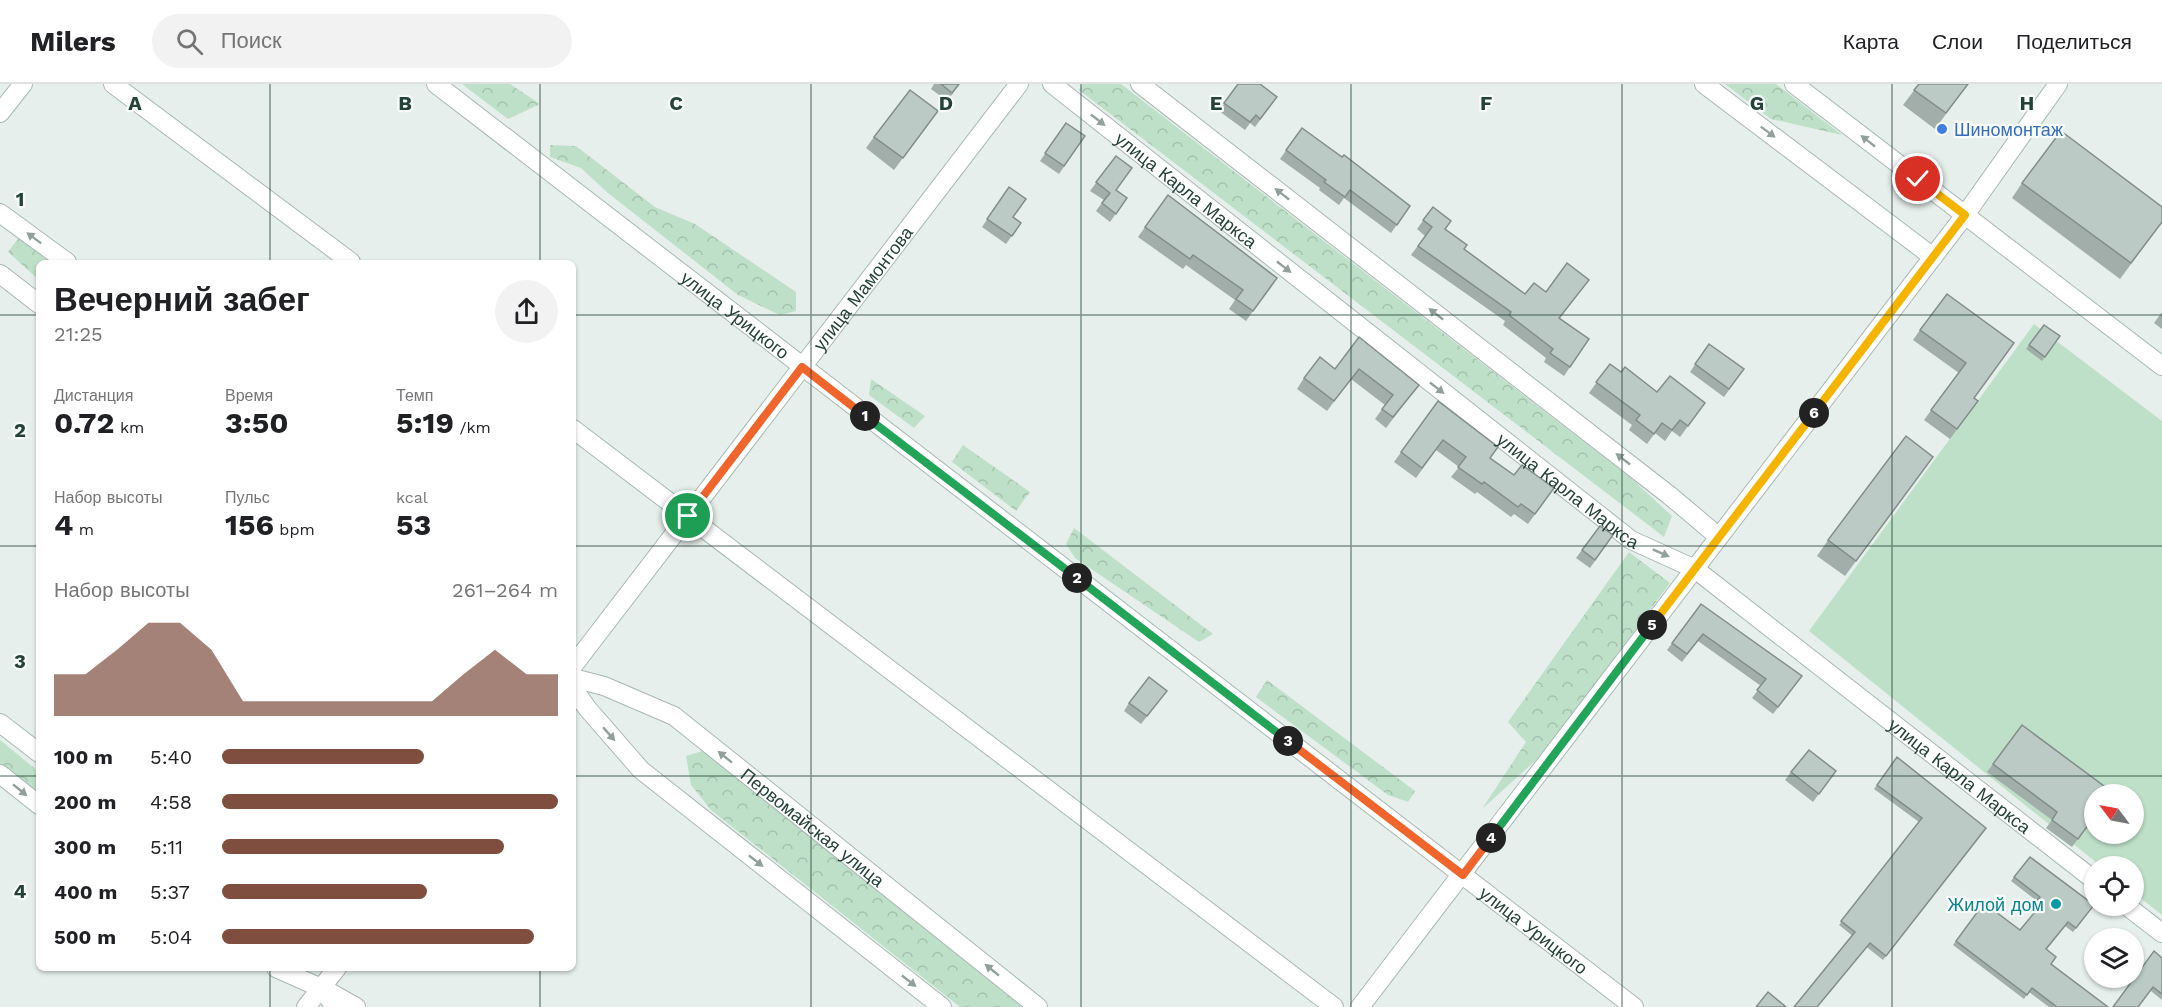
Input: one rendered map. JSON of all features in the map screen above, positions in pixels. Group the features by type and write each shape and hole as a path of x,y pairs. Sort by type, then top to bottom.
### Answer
{"street":[{"path":"0,113 22,84"},
{"path":"113,84 348,260"},
{"name":"улица Урицкого","path":"436,84 1634,1007"},
{"name":"улица Мамонтова","path":"576,662 1019,84"},
{"name":"улица Карла Маркса","path":"1052,84 1631,540 1695,569 2084,872"},
{"path":"1140,84 1669,495 1719,537"},
{"path":"1704,84 1933,257"},
{"path":"1794,84 2162,366"},
{"path":"1360,1007 1965,215 2058,84"},
{"path":"0,213 64,260"},
{"path":"0,274 36,302"},
{"path":"576,431 1334,1007"},
{"name":"Первомайская улица","path":"576,679 604,686 674,716 1038,1007"},
{"path":"576,692 640,770 942,1007"},
{"path":"0,723 36,751"},
{"path":"0,774 36,803"},
{"path":"2140,916 2162,933"},
{"path":"283,971 356,1007"},
{"path":"303,971 321,988 335,1007"},
{"path":"306,1007 335,971"}],"green space":[{"path":"462,84 510,84 540,104 508,119"},
{"path":"1082,84 1121,84 1632,479 1672,516 1664,537 1079,90"},
{"path":"1725,84 1776,84 1842,135 1771,119"},
{"path":"550,145 576,146 655,207 695,224 796,292 796,311 780,315 738,295 608,193 581,168 550,157"},
{"path":"20,236 53,260 36,260 36,277 8,252"},
{"path":"2034,324 2162,421 2162,915 2144,901 2144,856 2088,856 1809,631"},
{"path":"871,379 925,416 914,428 869,395"},
{"path":"963,445 1030,492 1016,511 952,462"},
{"path":"1074,528 1213,634 1199,642 1075,558 1066,544"},
{"path":"1629,552 1670,583 1545,752 1482,809 1526,742 1508,722"},
{"path":"1267,680 1415,791 1408,802 1388,795 1256,697"},
{"path":"0,740 36,770 36,793 0,764"},
{"path":"706,750 1036,1007 960,1007 711,810 691,785 686,756"}],"building":[{"path":"941,84 959,84 952,93"},
{"path":"1238,84 1260,84 1277,97 1260,119 1256,115 1250,122 1224,103"},
{"path":"1919,84 1968,84 1946,113 1914,90"},
{"path":"910,90 938,111 903,158 874,137"},
{"path":"1066,123 1085,136 1064,166 1045,153"},
{"path":"1302,128 1342,157 1344,155 1410,206 1397,225 1350,190 1345,197 1286,150"},
{"path":"2061,131 2162,207 2162,222 2131,263 2022,183"},
{"path":"1116,156 1132,168 1116,190 1127,198 1116,214 1102,203 1110,193 1096,182"},
{"path":"1009,187 1026,199 1013,217 1021,223 1012,236 987,219"},
{"path":"1168,195 1277,278 1253,311 1236,299 1243,290 1193,255 1190,259 1145,227"},
{"path":"1433,207 1451,221 1445,229 1467,245 1464,249 1525,294 1534,283 1546,292 1567,263 1589,280 1559,318 1589,339 1570,367 1550,353 1553,349 1509,315 1511,312 1418,246 1432,227 1423,220"},
{"path":"1947,294 2014,343 1974,398 1978,401 1957,429 1931,410 1966,363 1920,330"},
{"path":"2044,325 2060,336 2045,357 2029,345"},
{"path":"1359,337 1419,385 1393,417 1382,409 1393,395 1359,369 1334,401 1304,378 1320,357 1335,369"},
{"path":"1709,344 1744,369 1729,389 1695,364"},
{"path":"1610,364 1621,372 1625,367 1657,392 1670,376 1705,403 1688,426 1680,420 1672,430 1662,423 1654,434 1636,420 1640,415 1596,382"},
{"path":"1438,401 1498,447 1490,458 1514,475 1522,465 1554,488 1535,514 1521,504 1518,507 1484,482 1482,484 1458,467 1466,457 1443,440 1422,468 1401,452"},
{"path":"1906,436 1933,457 1856,561 1828,540"},
{"path":"1600,526 1613,535 1595,560 1582,550"},
{"path":"1701,604 1802,676 1778,707 1757,690 1766,679 1703,634 1687,654 1672,643"},
{"path":"1149,677 1167,691 1147,716 1129,703"},
{"path":"2022,725 2101,784 2084,784 2084,831 2078,839 2052,820 2057,812 1993,764"},
{"path":"1809,750 1836,771 1819,794 1791,772"},
{"path":"1897,757 1986,828 1886,956 1870,943 1817,1007 1794,1007 1855,932 1841,921 1922,818 1877,785"},
{"path":"2030,857 2084,898 2085,916 2076,928 2068,922 2046,949 2056,957 2051,964 2108,1007 2057,1007 2032,988 2027,995 1956,941 1984,903 2020,930 2040,906 2035,903 2040,897 2014,877"},
{"path":"2154,951 2162,958 2162,994 2153,987 2138,1007 2113,1007 2127,988 2144,988 2144,965"},
{"path":"1768,992 1786,1007 1756,1007"}],"place":[{"name":"Шиномонтаж","path":"1942,129"},
{"name":"Жилой дом","path":"2056,904"}],"route":[{"path":"688,516 802,367 1463,875 1965,215 1918,179"}]}
